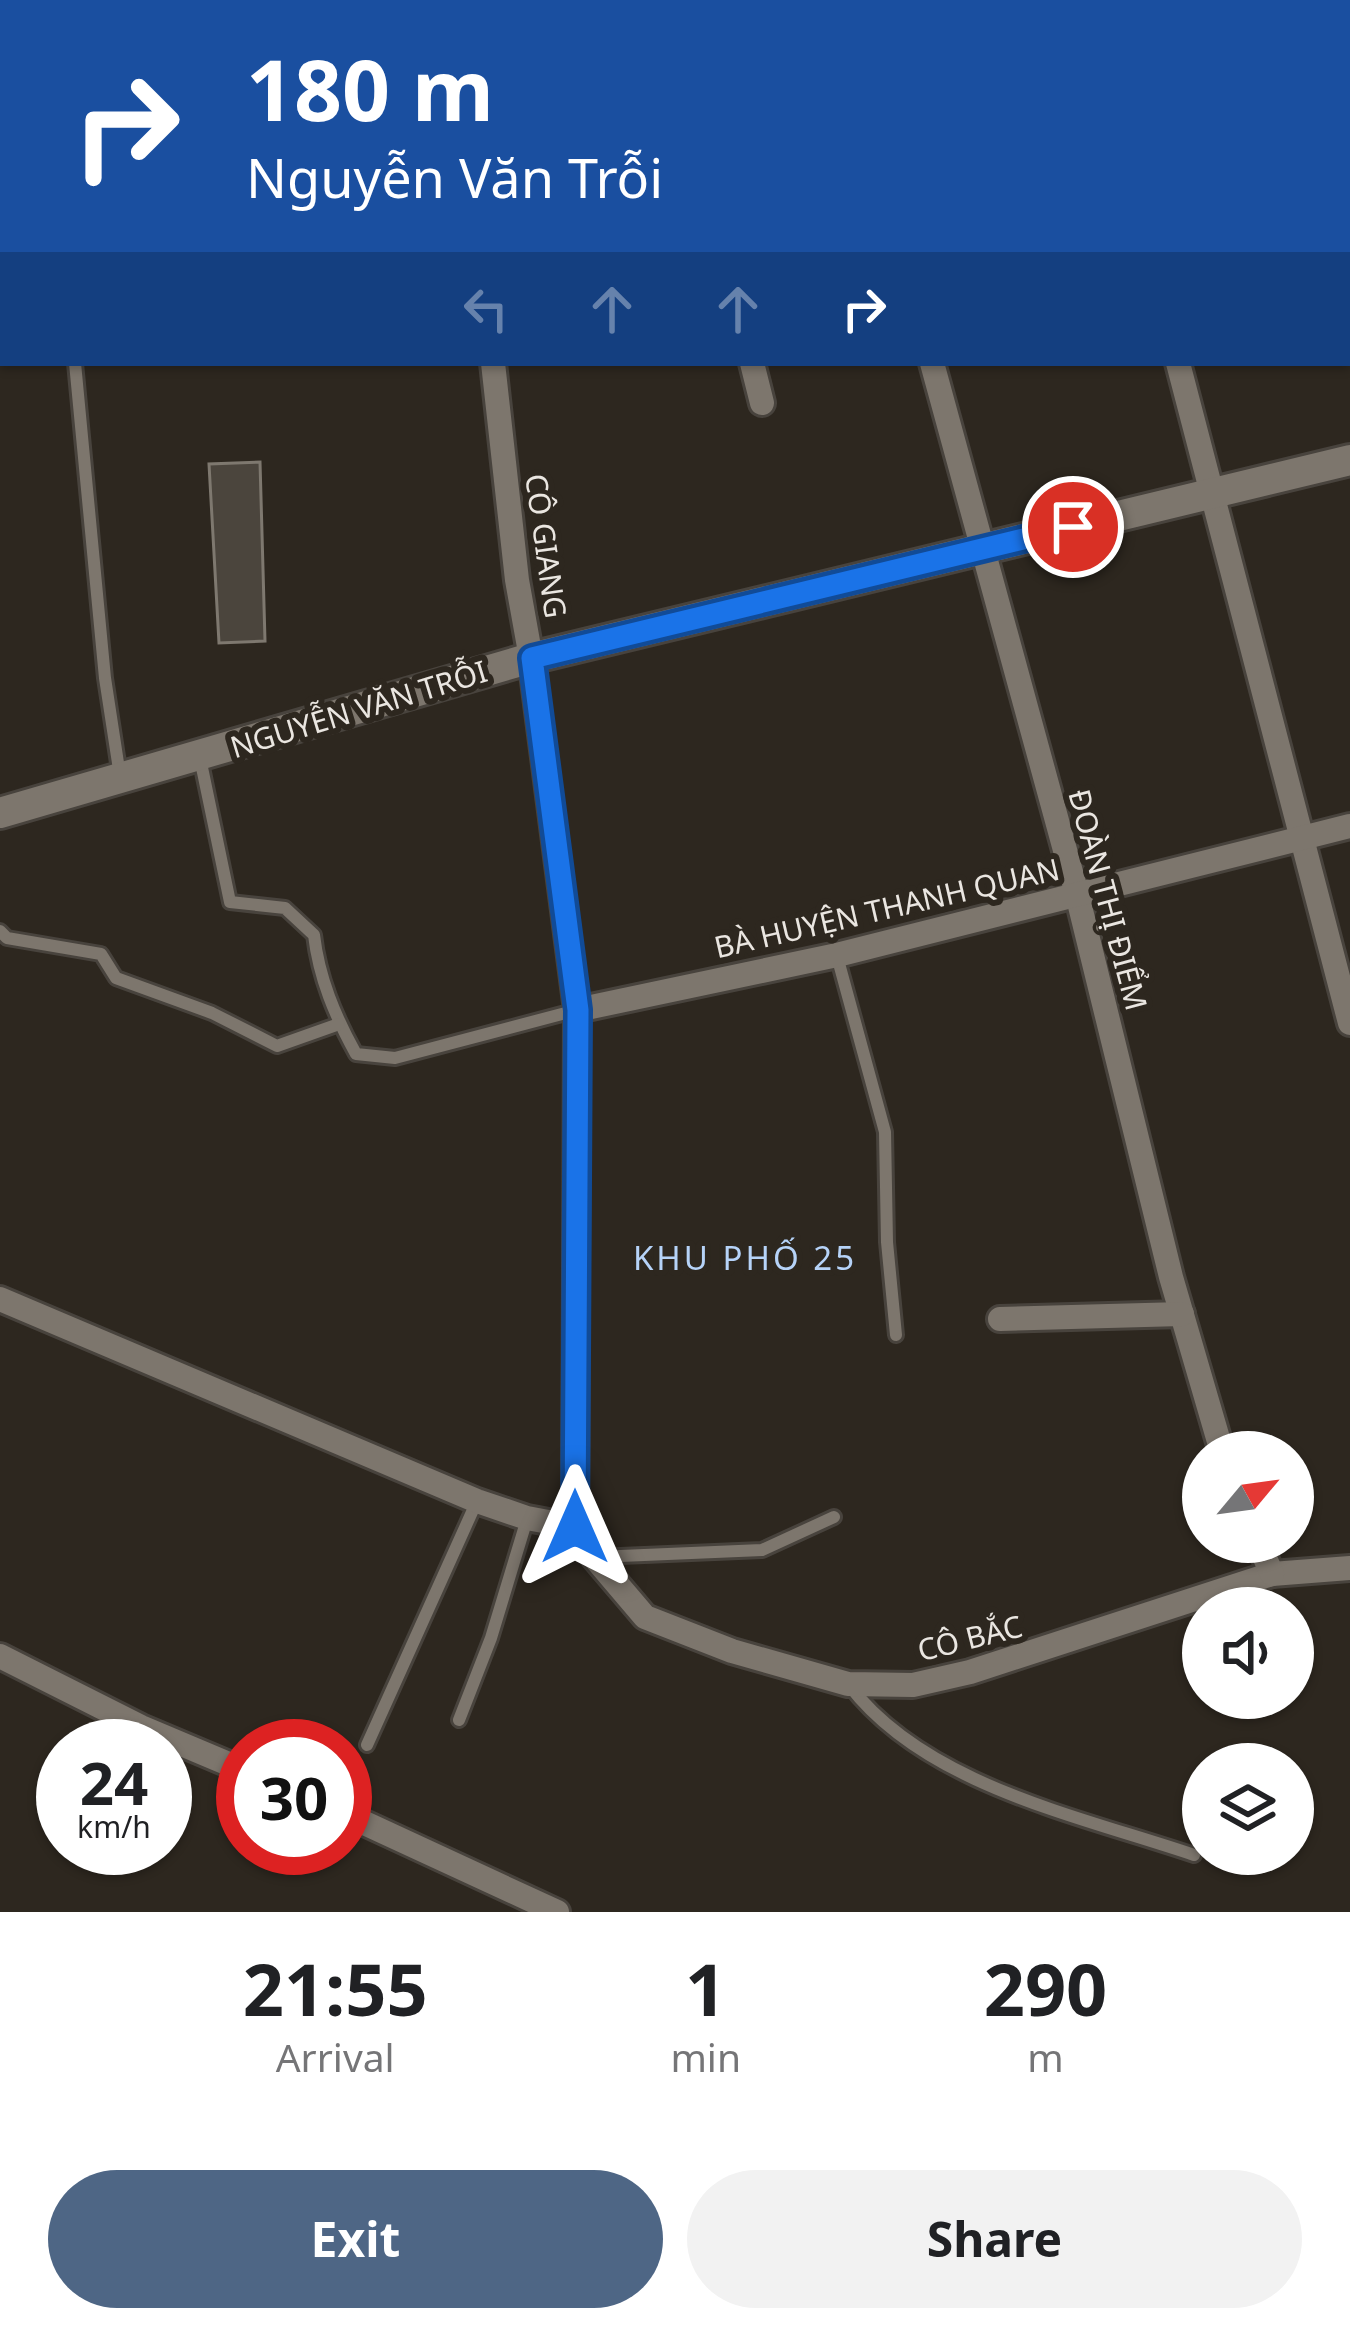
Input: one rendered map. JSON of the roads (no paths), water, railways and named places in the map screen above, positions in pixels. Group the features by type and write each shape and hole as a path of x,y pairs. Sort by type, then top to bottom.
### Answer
{"street":[{"name":"CÔ GIANG","path":"493,366 517,580 532,658 578,1010 575,1527"},
{"path":"753,366 762,403"},
{"name":"ĐOÀN THỊ ĐIỂM","path":"933,366 1077,894 1181,1314 1216,1431"},
{"path":"1179,366 1350,1023"},
{"name":"NGUYỄN VĂN TRỖI","path":"0,813 532,658 1350,460"},
{"name":"BÀ HUYỆN THANH QUAN","path":"578,1010 837,955 1350,826"},
{"path":"0,1299 477,1501 527,1518 575,1527"},
{"path":"1000,1319 1181,1314"},
{"name":"CÔ BẮC","path":"575,1527 645,1617 732,1651 848,1684 913,1685 970,1672 1272,1574 1350,1568"},
{"path":"1267,1563 1272,1574"},
{"path":"0,1656 216,1758"},
{"path":"372,1826 557,1912"}],"lane":[{"path":"75,366 105,678 120,777"},
{"path":"200,757 230,902 285,908 314,934 318,967 356,1054 395,1058 578,1010"},
{"path":"0,931 7,938 101,955 116,978 212,1013 277,1046 339,1024"},
{"path":"837,955 885,1132 887,1242 896,1335"},
{"path":"372,1734 477,1501"},
{"path":"594,1557 762,1550 834,1517"},
{"path":"459,1720 491,1638 527,1518"},
{"path":"848,1684 871,1714 964,1777 1182,1852"}],"district":[{"name":"KHU PHỐ 25","path":"745,1258"}]}
